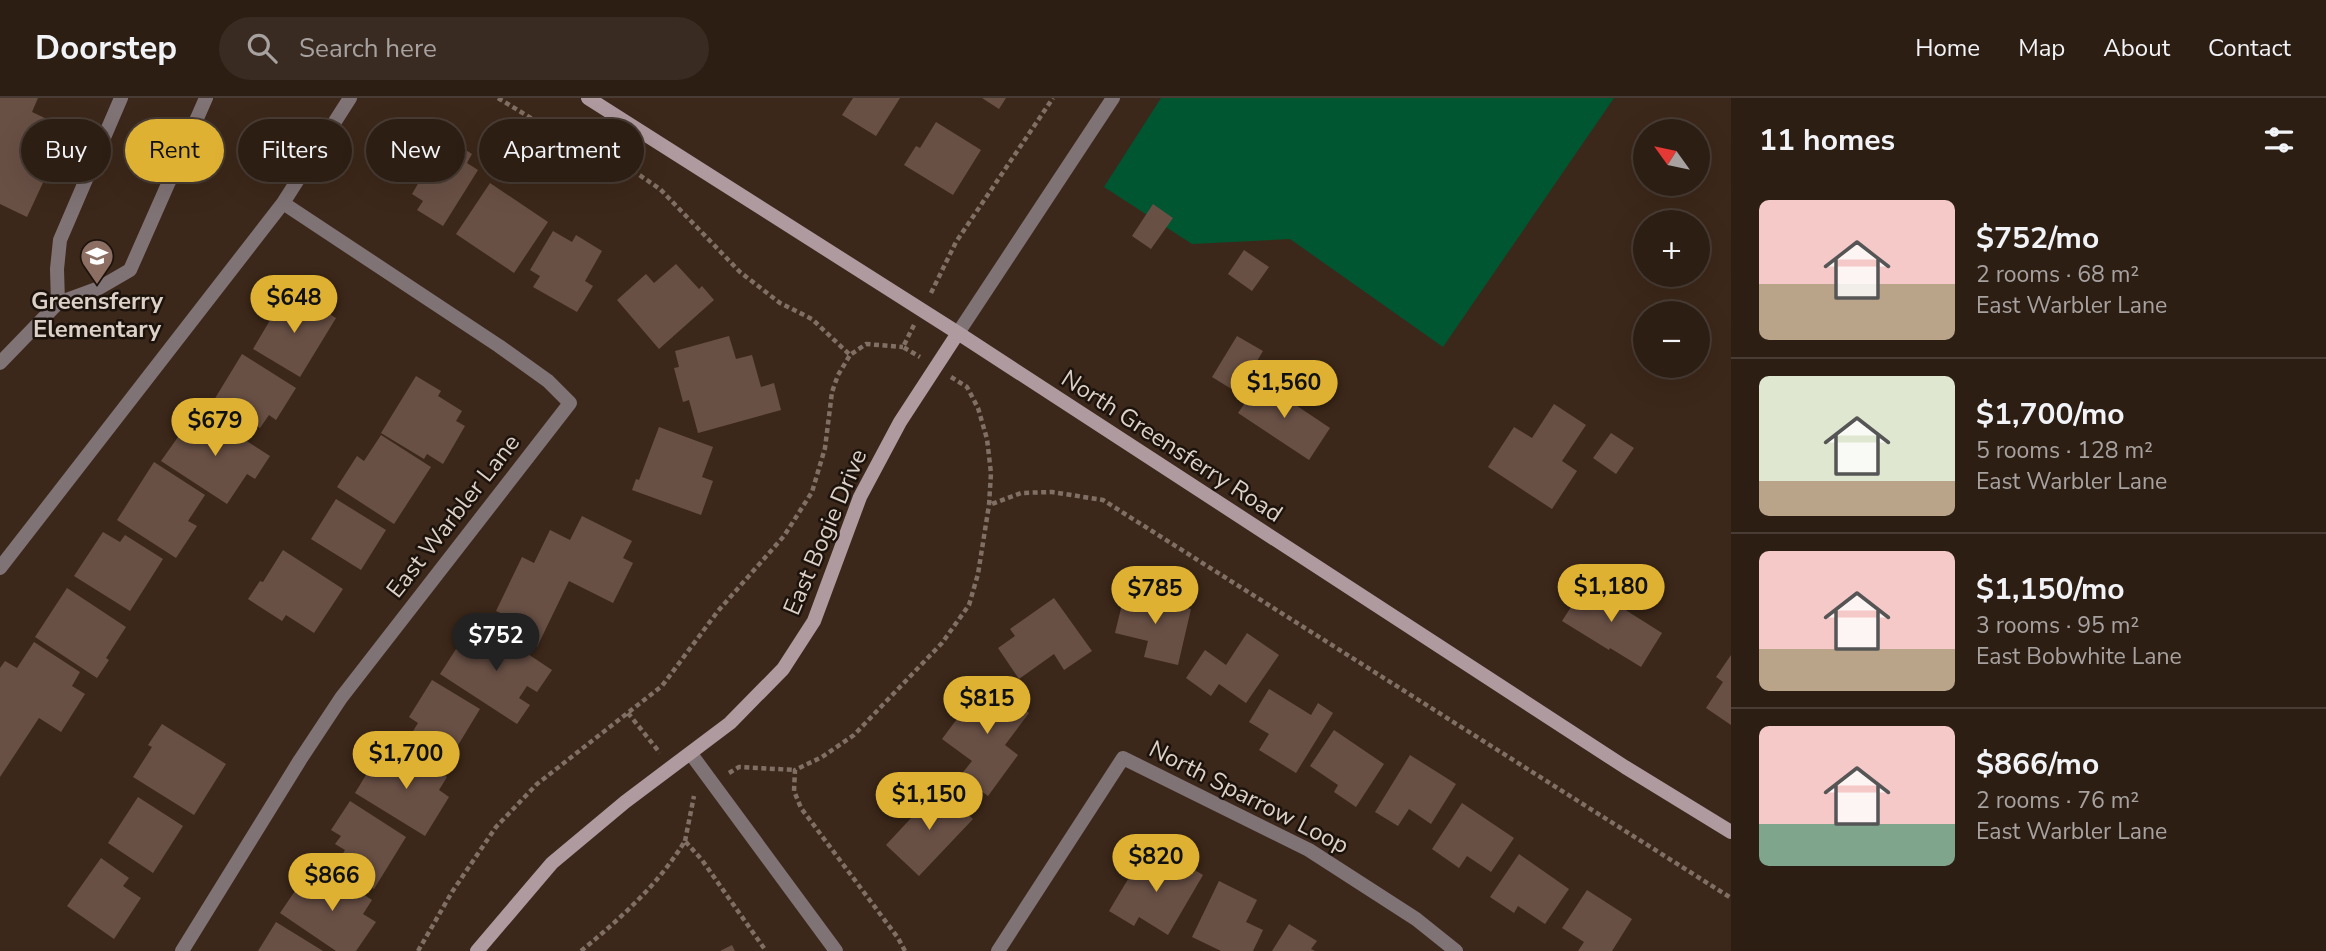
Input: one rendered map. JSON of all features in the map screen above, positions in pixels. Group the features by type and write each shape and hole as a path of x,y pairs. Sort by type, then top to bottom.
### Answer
{"main road":[{"name":"North Greensferry Road","path":"588,98 958,333 1613,760 1731,832"},
{"name":"East Bogie Drive","path":"477,951 552,863 625,802 730,723 783,669 814,621 860,497 900,422 958,333"}],"street":[{"path":"58,303 60,240 121,98"},
{"path":"0,363 58,303 99,288 130,270 206,98"},
{"path":"0,568 283,203 350,98"},
{"name":"East Bogie Drive","path":"958,333 1113,98"},
{"name":"East Warbler Lane","path":"182,951 341,698 570,403 548,381 488,338 283,203"},
{"path":"691,754 836,951"},
{"name":"North Sparrow Loop","path":"998,951 1123,758 1310,850 1416,919 1456,951"}],"path":[{"path":"498,98 539,123 632,170 660,189 740,272 780,303 812,319 850,355"},
{"path":"956,242 1053,98"},
{"path":"418,951 452,892 496,827 537,784 662,686 718,611 784,536 812,492 825,448 832,392 850,355 866,344 903,347"},
{"path":"905,951 801,808 794,791 795,770 822,757 854,735 942,643 969,605 978,574 989,505 991,473 987,439 978,408 967,387"},
{"path":"989,505 1021,493 1052,492 1103,500 1145,524 1731,898"},
{"path":"581,951 640,899 668,869 685,841 694,796"},
{"path":"685,841 766,951"}],"green space":[{"path":"1161,98 1614,98 1443,347 1290,239 1192,244 1104,187"}],"building":[{"path":"0,98 38,98 32,112 47,119 21,119 21,182 43,182 27,217 0,204"},
{"path":"853,98 900,98 876,136 842,115"},
{"path":"982,98 1006,98 999,109"},
{"path":"936,122 981,150 953,195 904,165 916,146 920,148"},
{"path":"465,150 472,154 467,163 478,170 443,226 417,210 423,201 412,194 419,182 465,182"},
{"path":"490,183 548,222 514,273 456,234"},
{"path":"1153,204 1173,218 1151,249 1132,236"},
{"path":"553,231 572,242 576,235 602,251 585,281 593,286 577,312 533,287 540,276 530,270"},
{"path":"1244,250 1269,267 1252,291 1228,274"},
{"path":"676,264 699,289 702,286 714,300 659,349 617,300 646,274 654,283"},
{"path":"305,299 336,318 300,377 253,349 282,300 299,310"},
{"path":"729,336 736,359 752,355 761,387 774,383 781,410 698,433 689,400 683,402 674,368 679,367 675,351"},
{"path":"1237,336 1263,351 1238,393 1212,377"},
{"path":"242,354 296,388 276,420 269,415 260,428 214,400"},
{"path":"416,376 441,391 438,396 462,411 456,421 465,426 443,464 427,454 424,459 381,433"},
{"path":"1260,381 1330,428 1309,460 1238,413"},
{"path":"1554,404 1586,425 1562,461 1577,471 1552,509 1488,467 1514,427 1532,438"},
{"path":"200,411 270,456 255,479 247,474 227,504 161,461 178,437 181,439"},
{"path":"659,427 713,447 702,477 713,481 701,515 632,490 636,479 639,480"},
{"path":"1611,433 1634,448 1616,474 1593,458"},
{"path":"381,435 431,467 394,524 337,487 357,456 364,461"},
{"path":"154,462 205,495 188,521 197,526 176,558 117,520"},
{"path":"336,499 386,530 361,570 311,539"},
{"path":"582,516 632,541 623,558 633,563 613,603 569,581 537,647 503,630 509,617 496,611 522,557 534,563 550,530 570,540"},
{"path":"103,532 120,542 125,535 163,559 130,611 74,576"},
{"path":"283,550 343,589 314,633 286,615 282,621 248,599 260,581 263,582"},
{"path":"1589,579 1628,603 1624,609 1662,633 1641,667 1562,621"},
{"path":"67,588 126,627 97,678 35,637"},
{"path":"1125,592 1191,609 1178,665 1144,657 1148,641 1115,633"},
{"path":"1054,598 1092,651 1064,670 1054,654 1019,679 998,648 1015,636 1010,629"},
{"path":"481,623 552,670 537,692 527,686 519,698 530,705 517,724 440,674 456,649 462,652"},
{"path":"1247,633 1279,655 1246,703 1219,684 1211,696 1186,678 1205,650 1226,665"},
{"path":"34,642 80,672 72,686 85,694 61,732 39,718 0,777 0,668 5,661 17,668"},
{"path":"1731,655 1731,725 1706,708 1723,682 1716,677"},
{"path":"432,680 480,709 449,760 410,736 418,723 409,717"},
{"path":"986,680 1029,713 1005,745 1018,755 988,796 960,776 972,761 942,739"},
{"path":"1269,689 1311,715 1318,703 1333,713 1296,773 1259,750 1269,734 1249,722"},
{"path":"162,724 226,764 194,815 133,777 152,747 148,745"},
{"path":"1334,730 1384,764 1356,807 1334,792 1338,785 1310,766"},
{"path":"399,747 447,777 439,790 449,797 425,836 355,793 372,765 383,772"},
{"path":"1410,755 1456,784 1431,824 1409,809 1398,826 1375,812"},
{"path":"939,788 973,819 919,876 886,845"},
{"path":"138,797 183,826 153,873 108,843"},
{"path":"350,801 406,837 374,889 336,864 345,850 335,844 341,836 331,830"},
{"path":"1462,803 1514,838 1491,872 1467,856 1459,868 1432,849"},
{"path":"1143,854 1171,871 1178,860 1203,875 1168,935 1139,917 1134,926 1109,911"},
{"path":"1519,854 1569,889 1545,924 1518,906 1514,913 1490,897"},
{"path":"101,858 129,878 123,886 141,898 114,939 67,906"},
{"path":"327,870 372,900 363,914 376,922 356,951 336,951 280,913 297,888 309,896"},
{"path":"1219,881 1257,900 1246,922 1263,930 1253,951 1221,951 1192,937"},
{"path":"1587,890 1632,919 1612,951 1578,951 1584,942 1562,928"},
{"path":"276,922 323,951 258,951"},
{"path":"1289,924 1317,941 1311,949 1315,951 1272,951"},
{"path":"732,945 735,951 720,951"}],"place":[{"name":"Greensferry Elementary","path":"97,286"}]}
